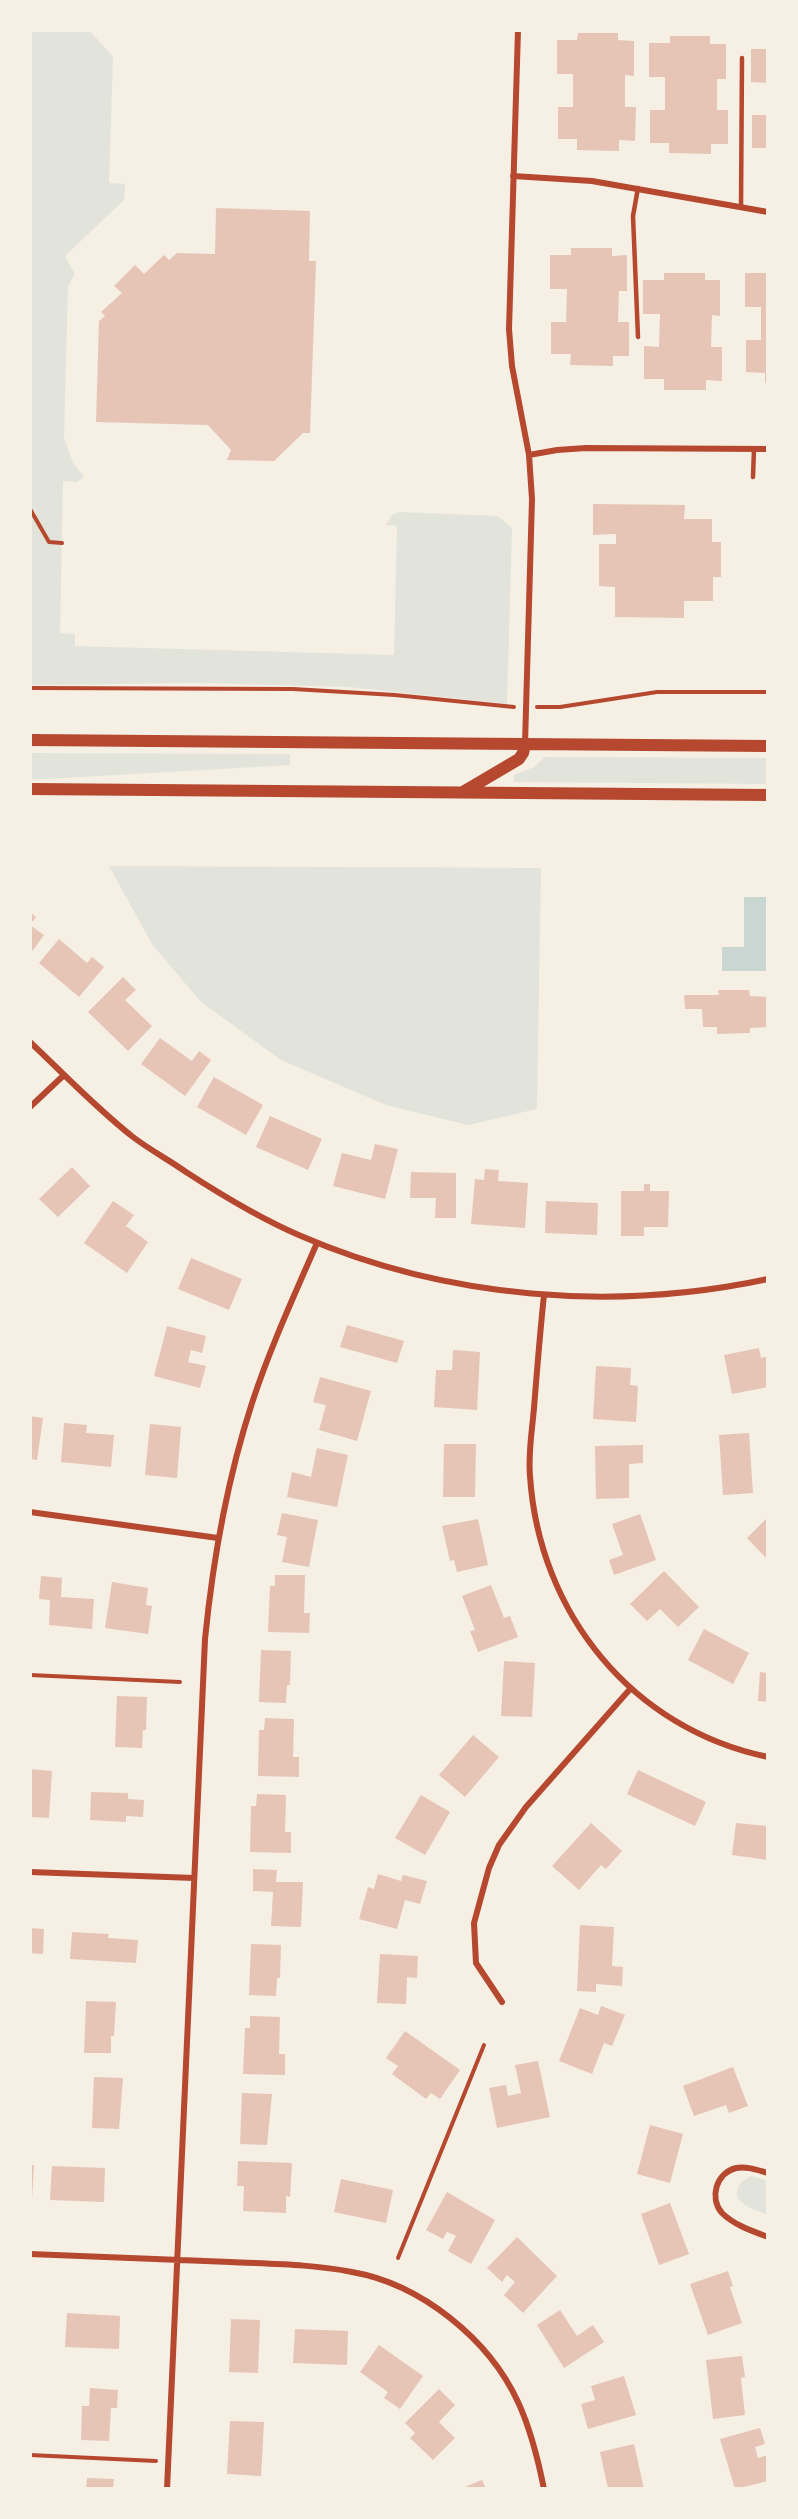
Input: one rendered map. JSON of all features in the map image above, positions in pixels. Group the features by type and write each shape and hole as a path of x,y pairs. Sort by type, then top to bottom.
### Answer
{"main road":[{"path":"30,740 768,746"},
{"path":"462,793 519,759 525,745"},
{"path":"30,789 768,795"}],"street":[{"path":"518,30 509,329 512,366 529,455 532,499 525,745"},
{"path":"513,176 592,181 768,212"},
{"path":"529,455 586,448 768,449"},
{"path":"30,1042 135,1138 234,1203 317,1243 426,1276 505,1291 544,1295 615,1297 693,1292 768,1279"},
{"path":"30,1107 64,1075"},
{"path":"167,2489 205,1639 218,1538 233,1467 252,1404 281,1327 317,1243"},
{"path":"544,1295 530,1464 533,1510 542,1551 557,1590 573,1620 603,1661 657,1710 686,1727 732,1748 768,1757"},
{"path":"30,1512 218,1538"},
{"path":"502,2002 476,1963 474,1923 489,1868 499,1845 526,1807 631,1688"},
{"path":"30,1872 194,1878"},
{"path":"768,2173 749,2167 736,2168 727,2172 719,2180 715,2200 720,2211 732,2221 768,2237"},
{"path":"30,2254 300,2266 353,2272 386,2281 437,2309 481,2348 508,2385 530,2431 544,2489"}],"lane":[{"path":"741,207 742,58"},
{"path":"638,188 633,216 638,337"},
{"path":"753,477 754,449"}],"path":[{"path":"30,509 49,542 62,543"},
{"path":"30,688 294,689 395,695 504,707"},
{"path":"550,708 657,692 768,692"},
{"path":"30,1675 180,1682"},
{"path":"398,2258 484,2045"},
{"path":"30,2456 169,2462"}],"shaded area":[{"path":"30,30 89,30 113,57 109,183 125,184 124,200 65,256 75,274 68,286 64,438 73,463 84,477 77,482 63,481 60,633 75,634 75,646 394,655 397,526 386,525 392,515 399,512 498,516 512,528 507,704 349,687 200,683 30,685"},
{"path":"30,753 290,754 290,765 30,779"},
{"path":"545,757 768,758 768,784 514,782 514,775 534,767"},
{"path":"109,866 541,868 537,1109 468,1125 386,1105 281,1060 201,1002 152,944"},
{"path":"744,897 768,897 768,971 722,971 722,947 744,947"},
{"path":"752,2176 768,2181 768,2215 747,2206 738,2198 739,2186"}],"building":[{"path":"578,33 618,33 618,40 634,41 634,76 625,75 625,107 636,107 635,141 619,140 619,151 577,150 577,139 558,139 558,107 573,107 573,74 557,74 557,40 577,40"},
{"path":"670,36 710,36 710,44 726,44 726,79 717,79 717,110 728,110 728,144 711,144 711,154 669,153 669,143 650,143 650,110 665,110 665,77 649,77 649,43 670,43"},
{"path":"751,49 768,49 768,83 751,82"},
{"path":"752,115 768,115 768,148 752,148"},
{"path":"216,208 310,211 309,261 316,261 310,433 303,433 274,461 227,460 231,450 208,425 96,422 99,321 105,316 101,312 122,293 114,286 135,265 144,274 164,255 169,260 177,253 215,254"},
{"path":"571,248 612,248 612,256 627,255 627,291 619,291 618,322 629,322 629,356 613,356 613,366 570,365 571,354 551,354 551,322 566,322 567,289 550,289 550,255 571,255"},
{"path":"766,266 768,266 768,383 765,383 765,373 746,372 746,340 761,340 761,307 745,307 745,273 766,273"},
{"path":"664,273 705,273 705,280 720,280 720,316 712,315 711,347 722,347 722,381 706,380 706,390 664,390 664,379 644,379 644,346 659,347 660,314 643,314 643,280 664,280"},
{"path":"593,504 685,505 684,519 712,519 712,542 721,542 721,577 713,577 713,601 684,601 684,618 615,617 615,587 599,586 599,544 616,544 616,534 593,535"},
{"path":"30,912 36,917 30,925"},
{"path":"30,925 44,935 30,954"},
{"path":"59,939 87,963 92,957 104,967 79,997 39,963"},
{"path":"123,977 136,990 125,1000 152,1026 128,1051 88,1012"},
{"path":"718,990 749,990 750,996 768,997 768,1027 750,1028 750,1033 717,1034 717,1027 703,1027 702,1009 685,1009 684,995 719,995"},
{"path":"160,1038 192,1061 199,1051 211,1060 185,1096 141,1064"},
{"path":"214,1077 263,1105 246,1135 197,1107"},
{"path":"270,1116 322,1139 308,1170 256,1147"},
{"path":"375,1144 398,1149 385,1199 333,1186 342,1153 371,1160"},
{"path":"72,1167 90,1186 58,1217 39,1199"},
{"path":"485,1169 499,1170 498,1181 528,1183 525,1228 471,1224 475,1179 484,1180"},
{"path":"411,1172 456,1173 456,1218 435,1218 436,1198 410,1198"},
{"path":"644,1184 650,1184 650,1191 669,1191 668,1227 644,1227 644,1236 621,1236 621,1191 644,1191"},
{"path":"113,1201 134,1215 126,1226 148,1242 127,1273 84,1243"},
{"path":"546,1201 598,1203 597,1235 545,1233"},
{"path":"191,1258 242,1279 229,1310 178,1289"},
{"path":"347,1325 404,1341 397,1363 340,1347"},
{"path":"167,1326 206,1336 202,1353 191,1350 188,1362 206,1366 200,1388 154,1376"},
{"path":"759,1348 761,1358 768,1356 768,1387 732,1394 724,1355"},
{"path":"453,1350 480,1352 477,1410 434,1407 436,1370 452,1370"},
{"path":"596,1366 631,1368 630,1385 638,1386 636,1422 593,1419"},
{"path":"320,1377 371,1391 357,1441 319,1430 326,1405 313,1402"},
{"path":"30,1416 43,1418 37,1460 30,1459"},
{"path":"64,1423 87,1425 86,1433 114,1435 111,1467 61,1462"},
{"path":"150,1424 181,1427 177,1478 145,1475"},
{"path":"749,1433 753,1493 723,1495 719,1435"},
{"path":"444,1444 476,1444 475,1497 443,1497"},
{"path":"643,1445 643,1463 629,1464 629,1498 596,1499 595,1446"},
{"path":"317,1448 348,1455 337,1507 287,1497 292,1472 311,1477"},
{"path":"282,1513 318,1520 309,1567 282,1562 287,1537 277,1535"},
{"path":"640,1514 656,1560 614,1575 609,1560 623,1555 612,1524"},
{"path":"768,1517 768,1560 747,1538"},
{"path":"478,1519 488,1565 457,1572 454,1560 450,1561 442,1526"},
{"path":"664,1571 699,1607 678,1627 660,1609 647,1621 630,1604"},
{"path":"275,1575 305,1575 304,1613 310,1613 309,1633 268,1632 270,1586 275,1586"},
{"path":"41,1576 62,1578 61,1597 94,1599 92,1629 49,1625 50,1600 39,1599"},
{"path":"112,1582 148,1588 146,1605 152,1606 148,1634 105,1628"},
{"path":"491,1585 504,1618 510,1616 518,1637 478,1652 470,1631 475,1630 462,1596"},
{"path":"704,1629 749,1653 733,1684 688,1660"},
{"path":"261,1650 291,1651 290,1685 287,1685 286,1703 259,1702"},
{"path":"504,1661 535,1663 532,1717 501,1716"},
{"path":"760,1672 768,1673 768,1702 758,1701"},
{"path":"117,1696 147,1697 146,1730 143,1730 142,1748 115,1747"},
{"path":"265,1718 294,1719 293,1757 299,1757 299,1777 258,1776 259,1730 264,1730"},
{"path":"473,1735 499,1757 465,1797 439,1775"},
{"path":"30,1769 52,1771 49,1818 30,1817"},
{"path":"638,1770 706,1802 695,1826 627,1794"},
{"path":"91,1792 128,1793 128,1799 144,1800 143,1817 126,1816 126,1822 90,1820"},
{"path":"257,1794 286,1795 285,1832 291,1832 291,1853 250,1852 251,1806 256,1806"},
{"path":"421,1795 450,1812 425,1855 395,1838"},
{"path":"591,1823 622,1851 606,1869 601,1865 579,1890 552,1866"},
{"path":"736,1823 768,1826 768,1860 732,1855"},
{"path":"253,1869 277,1870 276,1882 303,1882 301,1927 271,1926 273,1892 253,1891"},
{"path":"378,1874 401,1881 403,1875 427,1881 420,1904 405,1900 397,1929 359,1919 368,1887 374,1889"},
{"path":"580,1925 614,1927 612,1966 623,1967 622,1986 596,1984 596,1992 577,1991"},
{"path":"30,1928 44,1929 43,1954 30,1953"},
{"path":"72,1932 109,1934 108,1938 138,1940 136,1963 70,1959"},
{"path":"251,1944 281,1945 280,1978 277,1978 276,1996 249,1995"},
{"path":"380,1954 418,1956 417,1978 407,1977 406,2004 377,2003"},
{"path":"86,2001 116,2002 111,2053 84,2053"},
{"path":"601,2006 625,2015 612,2046 604,2043 592,2074 559,2061 580,2008 598,2015"},
{"path":"250,2016 280,2017 279,2054 285,2054 285,2075 243,2074 245,2028 250,2028"},
{"path":"405,2031 460,2070 440,2099 431,2093 426,2099 392,2074 398,2066 386,2058"},
{"path":"538,2061 550,2117 497,2128 489,2088 506,2085 508,2096 521,2093 515,2065"},
{"path":"733,2067 748,2106 729,2113 726,2105 694,2116 683,2086"},
{"path":"94,2077 123,2078 119,2129 92,2128"},
{"path":"242,2093 272,2094 267,2145 240,2144"},
{"path":"650,2125 683,2134 670,2183 637,2174"},
{"path":"238,2161 292,2163 290,2197 286,2196 286,2213 243,2211 244,2186 237,2186"},
{"path":"30,2165 34,2165 32,2199 30,2199"},
{"path":"52,2166 105,2168 104,2202 50,2200"},
{"path":"341,2179 393,2190 386,2223 334,2212"},
{"path":"447,2192 495,2220 471,2264 448,2251 456,2236 447,2232 443,2239 426,2230"},
{"path":"670,2203 689,2254 659,2265 641,2214"},
{"path":"517,2237 557,2276 523,2313 504,2295 515,2282 507,2275 502,2282 487,2268"},
{"path":"728,2271 733,2286 730,2287 742,2323 708,2335 690,2284"},
{"path":"560,2310 577,2336 593,2325 604,2342 564,2368 537,2325"},
{"path":"67,2313 120,2316 119,2349 65,2347"},
{"path":"231,2319 260,2320 258,2373 229,2372"},
{"path":"295,2329 348,2331 347,2365 293,2363"},
{"path":"379,2345 423,2376 400,2409 384,2398 388,2392 360,2372"},
{"path":"742,2356 745,2377 741,2378 745,2415 713,2419 706,2360"},
{"path":"624,2376 636,2415 588,2429 581,2404 595,2400 591,2386"},
{"path":"90,2388 118,2390 117,2408 111,2408 109,2441 81,2440 82,2406 89,2406"},
{"path":"439,2389 455,2405 439,2422 455,2438 433,2460 410,2438 415,2433 405,2423"},
{"path":"230,2421 264,2422 261,2476 227,2474"},
{"path":"760,2428 765,2444 755,2447 758,2458 768,2455 768,2481 735,2489 720,2439"},
{"path":"634,2444 644,2489 608,2489 600,2452"},
{"path":"87,2478 114,2479 113,2489 86,2489"},
{"path":"482,2480 486,2489 460,2489"}]}
